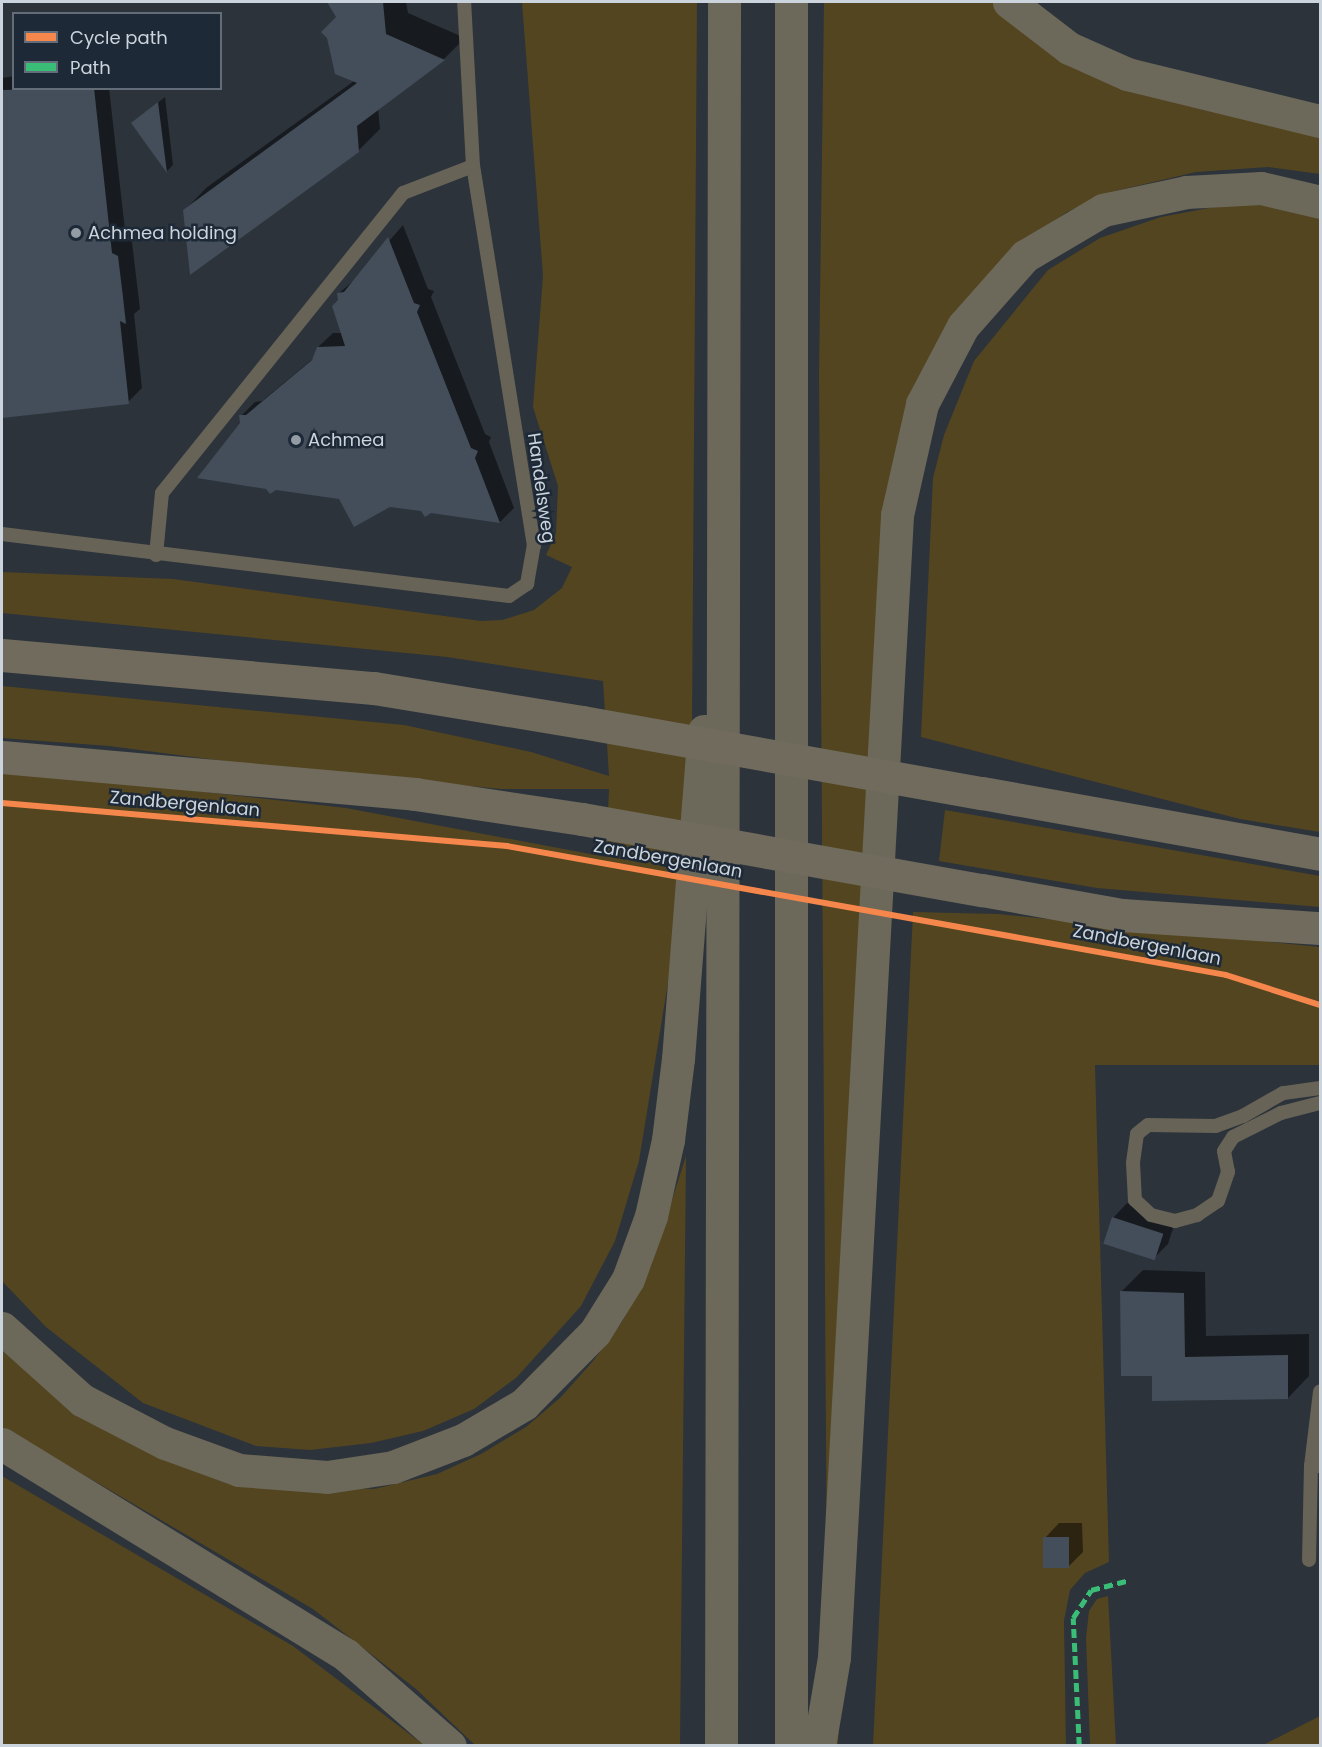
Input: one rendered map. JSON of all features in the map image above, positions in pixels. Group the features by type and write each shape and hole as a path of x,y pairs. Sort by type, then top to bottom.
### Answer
{"highway":[{"path":"722,1746 724,2"},
{"path":"791,2 791,1746"},
{"path":"1009,2 1069,48 1126,74 1320,121"},
{"path":"819,1746 834,1657 897,515 922,404 963,326 1025,256 1103,210 1186,192 1261,188 1320,202"},
{"path":"2,1328 82,1400 165,1443 239,1470 327,1477 393,1467 464,1440 524,1404 595,1332 628,1280 651,1216 668,1140 724,481"},
{"path":"2,1444 346,1655 450,1746"}],"main road":[{"path":"2,655 374,688 582,722 1320,854"},
{"name":"Zandbergenlaan","path":"2,757 416,794 582,819 1122,915 1320,928"}],"lane":[{"name":"Handelsweg","path":"2,534 156,555 509,596 527,584 534,546 473,166 464,2"},
{"path":"156,555 162,493 403,193 473,166"},
{"path":"1320,1088 1283,1093 1243,1116 1216,1126 1148,1125 1137,1134 1133,1163 1136,1200 1151,1215 1175,1221 1197,1215 1218,1201 1228,1172 1224,1151 1233,1137 1281,1113 1320,1103"},
{"path":"1309,1560 1320,1392"}],"shaded area":[{"path":"522,2 697,2 691,872 670,970 639,1161 615,1241 581,1306 517,1377 474,1409 423,1431 371,1443 310,1450 256,1446 143,1403 46,1327 2,1281 2,769 346,808 606,857 609,789 501,789 270,767 109,746 2,738 2,686 404,725 531,752 609,776 603,681 447,657 2,613 2,572 173,579 481,621 502,620 534,610 562,588 572,567 546,555 556,533 558,486 533,407 543,275"},
{"path":"824,2 1003,2 1058,36 1320,115 1320,174 1268,167 1196,172 1115,191 1067,212 1022,243 935,356 882,728 838,1746 828,1745 819,374"},
{"path":"1286,203 1320,210 1320,832 1240,819 921,737 933,478 944,435 974,361 1048,270 1100,238 1161,217 1230,204"},
{"path":"945,810 1320,876 1320,907 1097,888 939,861"},
{"path":"913,912 998,914 1320,947 1320,1065 1095,1065 1109,1562 1085,1573 1070,1590 1064,1621 1066,1745 873,1746"},
{"path":"686,1156 680,1745 475,1745 416,1689 313,1609 2,1427 2,1334 74,1396 307,1486 374,1489 437,1474 481,1454 526,1427 561,1397 593,1361 622,1322 651,1266"},
{"path":"2,1476 293,1646 424,1745 2,1745"},
{"path":"1108,1596 1116,1745 1090,1745 1086,1638 1089,1611 1097,1599"},
{"path":"1320,1716 1320,1745 1263,1745"}],"building":[{"path":"327,2 383,2 386,34 445,60 357,126 359,152 190,275 183,210 357,83 335,74 327,38 321,32 336,17"},
{"path":"2,90 94,90 112,253 118,256 126,324 120,321 129,404 2,418"},
{"path":"158,102 167,173 131,123"},
{"path":"388,237 414,303 420,305 417,312 471,448 478,451 475,458 500,523 431,513 425,517 421,511 390,507 354,527 339,499 276,490 270,494 266,489 197,478 240,423 239,415 246,415 312,360 317,347 345,346 332,306 338,300 337,293 344,292"},
{"path":"1112,1217 1163,1234 1155,1260 1103,1244"},
{"path":"1120,1291 1184,1293 1185,1357 1288,1355 1288,1399 1152,1401 1152,1376 1121,1376"},
{"path":"1043,1537 1069,1537 1069,1568 1043,1568"}],"marked path":[{"path":"1079,1746 1073,1618 1091,1590 1130,1580"}],"cycle path":[{"path":"2,803 507,846 1226,975 1320,1005"}],"place":[{"name":"Achmea holding","path":"76,233"},
{"name":"Achmea","path":"296,440"}]}
